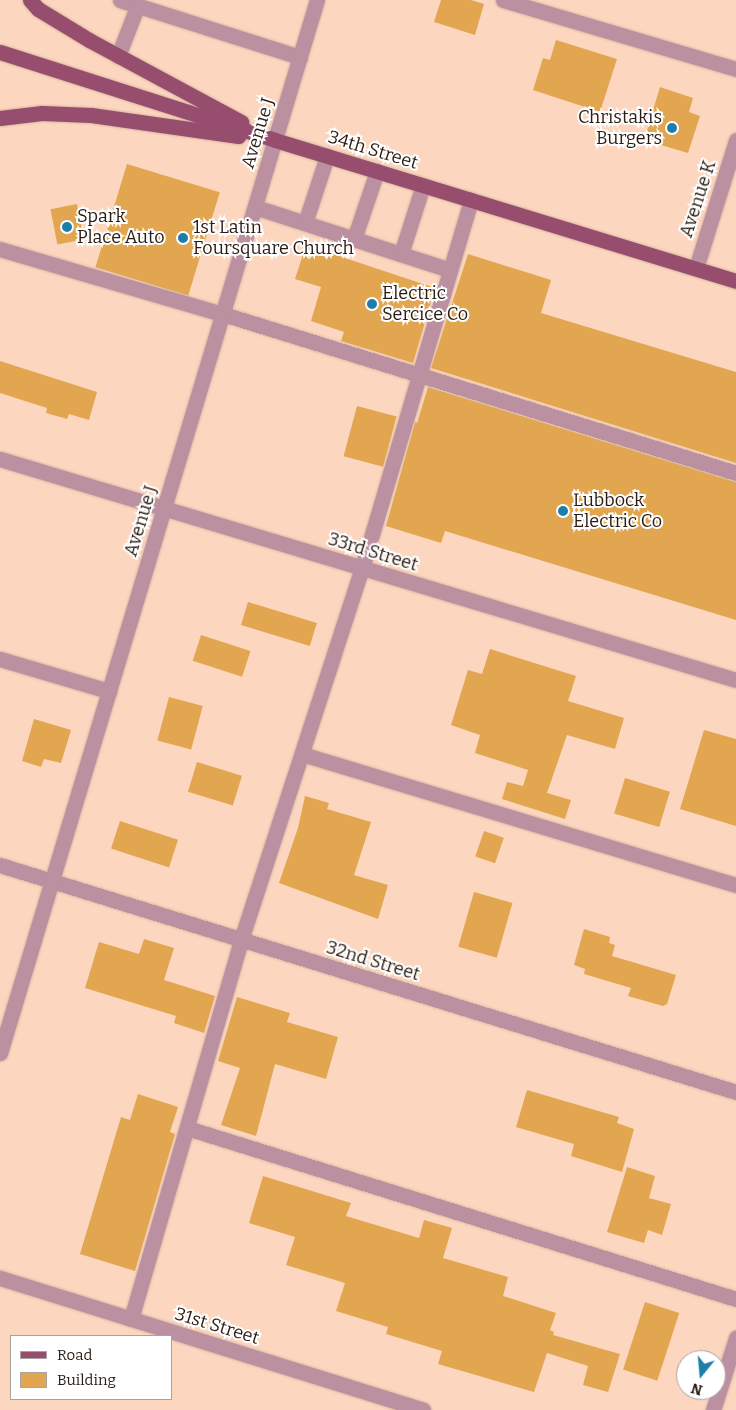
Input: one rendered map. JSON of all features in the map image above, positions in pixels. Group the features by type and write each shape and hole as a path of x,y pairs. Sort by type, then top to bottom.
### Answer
{"main road":[{"path":"30,0 38,9 118,56 275,140"},
{"name":"34th Street","path":"0,52 275,140 736,281"},
{"path":"0,118 42,114 91,115 275,140"}],"street":[{"path":"120,0 137,7 300,57"},
{"name":"Avenue J","path":"0,1053 317,0"},
{"path":"503,0 736,70"},
{"path":"118,56 137,7"},
{"name":"Avenue K","path":"696,268 736,140"},
{"path":"304,223 327,156"},
{"path":"354,239 377,171"},
{"path":"401,254 423,185"},
{"path":"131,1319 241,940 362,568 471,200"},
{"path":"255,208 450,270"},
{"path":"0,249 223,314 736,473"},
{"name":"33rd Street","path":"0,459 736,680"},
{"path":"0,659 110,691"},
{"path":"302,754 736,885"},
{"name":"32nd Street","path":"0,865 736,1092"},
{"path":"187,1128 736,1299"},
{"name":"31st Street","path":"0,1278 131,1319 389,1405 423,1410"},
{"path":"714,1410 736,1338"}],"building":[{"path":"441,0 471,0 484,4 475,35 434,22"},
{"path":"556,40 617,59 600,112 533,90 543,58 550,60"},
{"name":"Christakis Burgers","path":"660,87 693,98 689,112 700,116 688,153 644,140"},
{"name":"1st Latin Foursquare Church","path":"127,164 220,192 188,296 95,267"},
{"name":"Spark Place Auto","path":"77,204 84,239 57,244 50,209"},
{"name":"Electric Sercice Co","path":"306,245 435,288 413,363 341,341 344,332 311,321 321,287 295,279"},
{"name":"Lubbock Electric Co","path":"468,254 551,280 541,313 736,372 736,463 431,368"},
{"path":"0,361 97,392 89,420 69,414 67,419 46,413 47,408 0,393"},
{"name":"Lubbock Electric Co","path":"428,387 736,482 736,620 445,531 441,543 386,526 415,422 417,423"},
{"path":"357,406 397,417 383,467 344,456"},
{"path":"248,602 317,623 310,646 241,625"},
{"path":"201,635 250,651 242,677 193,661"},
{"path":"490,649 576,676 568,701 624,718 615,749 567,735 547,793 571,800 565,819 502,799 507,782 523,786 528,770 475,753 480,735 451,725 468,670 482,674"},
{"path":"169,697 203,706 191,750 157,740"},
{"path":"34,719 71,730 61,763 44,759 41,767 22,761"},
{"path":"704,730 736,739 736,826 680,809"},
{"path":"197,762 242,776 233,805 188,792"},
{"path":"625,778 670,792 659,827 614,813"},
{"path":"305,796 329,803 327,809 371,822 354,875 388,885 378,919 279,883 298,828"},
{"path":"120,821 178,840 169,867 111,849"},
{"path":"484,831 504,838 495,863 475,857"},
{"path":"474,892 512,903 497,958 458,947"},
{"path":"584,929 610,937 609,943 615,945 612,956 676,975 667,1004 663,1006 628,996 631,988 584,974 585,969 574,965"},
{"path":"144,939 174,948 164,980 215,996 204,1033 174,1023 176,1016 85,988 99,942 139,954"},
{"path":"237,997 290,1013 287,1022 338,1037 326,1079 275,1064 256,1136 221,1125 240,1068 218,1061"},
{"path":"527,1090 619,1117 617,1123 634,1129 622,1172 571,1156 574,1144 516,1127"},
{"path":"138,1094 178,1107 170,1132 175,1134 135,1271 80,1254 121,1117 130,1120"},
{"path":"627,1167 655,1176 649,1198 671,1204 662,1235 648,1230 644,1243 607,1232"},
{"path":"263,1176 351,1203 346,1216 419,1238 424,1220 452,1228 443,1258 508,1277 503,1296 556,1313 550,1330 554,1332 553,1335 620,1354 608,1392 583,1385 588,1366 547,1353 534,1392 438,1364 442,1351 386,1334 388,1327 336,1311 345,1283 286,1265 295,1237 249,1223"},
{"path":"645,1302 679,1313 657,1381 623,1370"}],"place":[{"name":"Christakis Burgers","path":"672,128"},
{"name":"Spark Place Auto","path":"67,227"},
{"name":"1st Latin Foursquare Church","path":"183,238"},
{"name":"Electric Sercice Co","path":"372,304"},
{"name":"Lubbock Electric Co","path":"563,511"}]}
